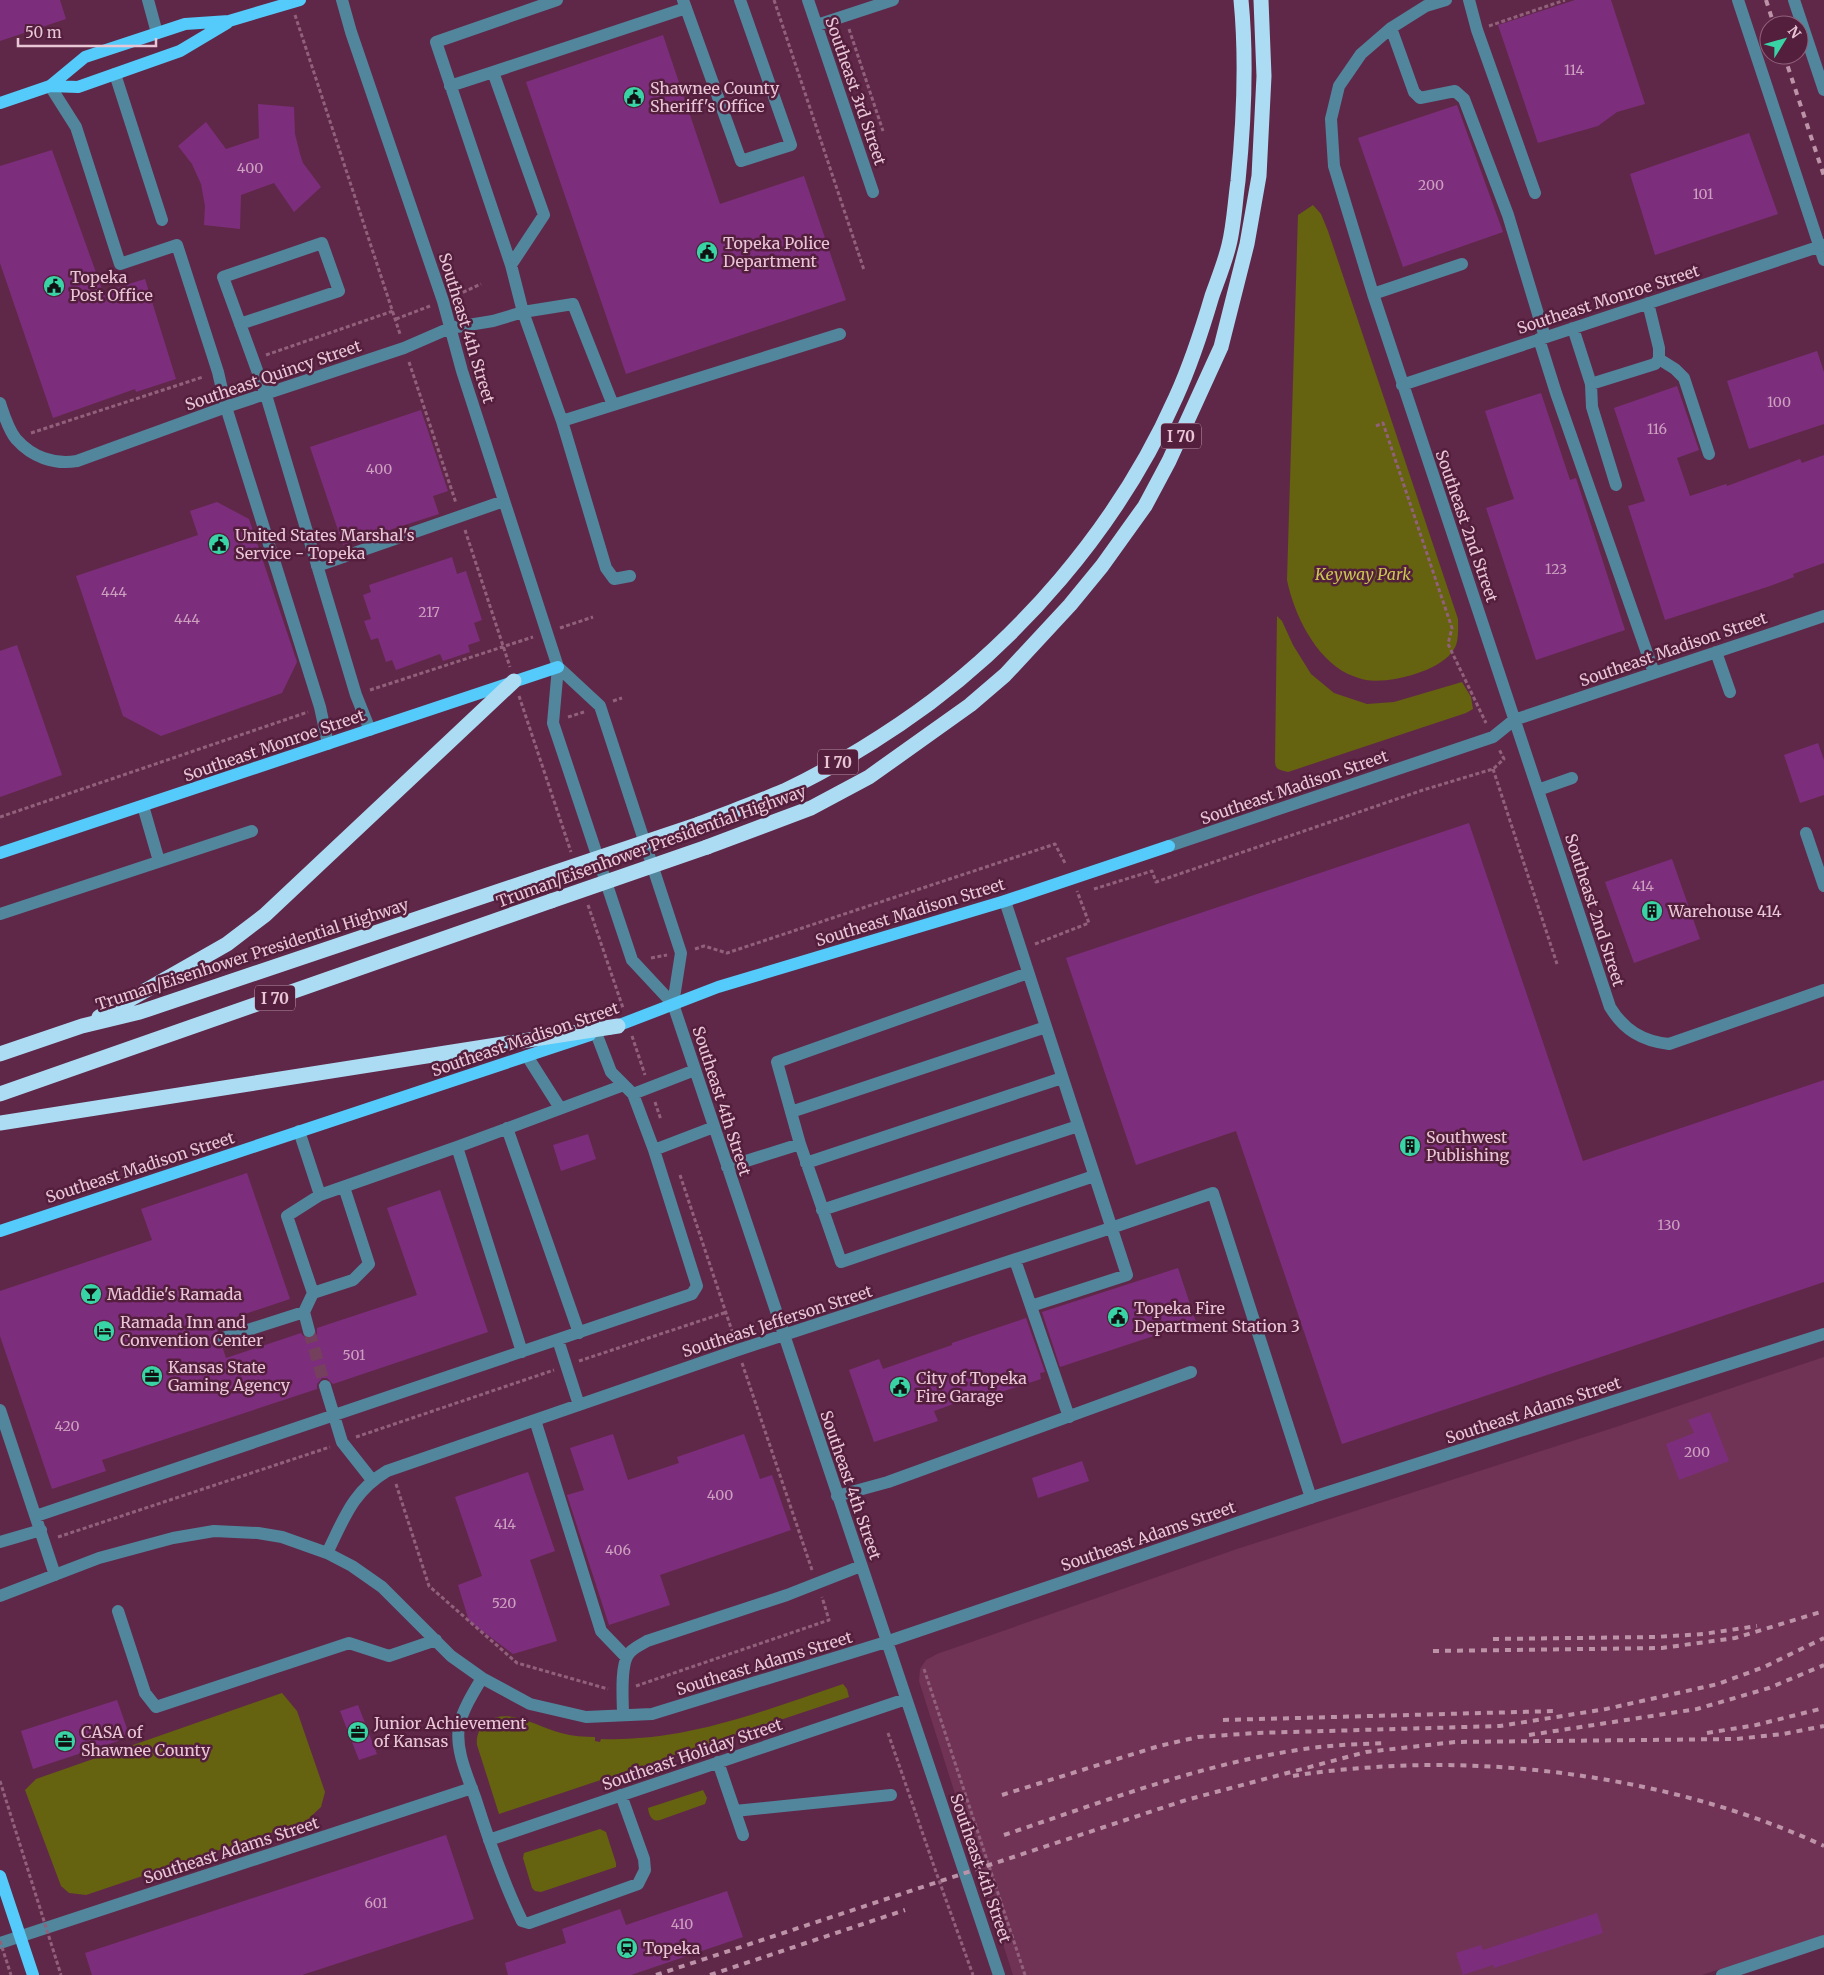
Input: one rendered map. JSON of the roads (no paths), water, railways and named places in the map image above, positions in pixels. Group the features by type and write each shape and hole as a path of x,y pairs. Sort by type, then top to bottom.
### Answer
{"highway":[{"name":"Truman/Eisenhower Presidential Highway","path":"0,1054 82,1026 140,1012 699,824 784,790 831,766 901,723 962,676 1027,615 1064,575 1117,506 1164,422 1198,341 1230,244 1243,131 1245,46 1241,0"},
{"name":"Truman/Eisenhower Presidential Highway","path":"0,1094 707,848 811,808 869,777 970,705 1004,675 1070,605 1102,566 1145,506 1169,461 1221,346 1247,244 1259,176 1264,76 1260,0"},
{"path":"82,1026 227,944 264,915 514,681"},
{"path":"0,1123 623,1024"}],"main road":[{"path":"50,86 85,57 185,24 229,21 296,1"},
{"path":"0,103 50,86 78,87 180,51 229,21"},
{"name":"Southeast Monroe Street","path":"0,853 558,667"},
{"name":"Southeast Madison Street","path":"0,1231 623,1024 718,987 1006,901 1169,846"},
{"path":"0,1876 33,1975"}],"street":[{"path":"148,0 157,33"},
{"name":"Southeast 4th Street","path":"342,0 443,300 462,371 548,632 558,667 553,723 632,960 673,1004 999,1975"},
{"path":"557,0 436,42 510,265 523,312 562,421 606,568 614,579 630,576"},
{"path":"450,86 684,4 741,161 791,144 740,0"},
{"name":"Southeast 3rd Street","path":"808,0 873,192"},
{"path":"817,26 893,0"},
{"path":"1446,0 1426,6 1391,28 1414,92 1420,98 1455,91 1464,99 1508,215 1556,393 1654,673"},
{"path":"1469,0 1477,30 1535,193"},
{"path":"1738,0 1822,246 1824,260"},
{"path":"1794,0 1824,90"},
{"name":"Southeast 2nd Street","path":"1391,28 1361,54 1339,86 1331,118 1334,166 1402,385 1610,1007 1618,1020 1639,1036 1669,1044 1824,990"},
{"path":"493,72 544,215 510,265"},
{"path":"114,74 162,220"},
{"path":"50,86 76,127 120,264 176,245 218,372 226,408 320,707 328,744"},
{"path":"240,324 339,291 322,243 223,277 253,360 266,395 356,695 370,730"},
{"name":"Southeast Monroe Street","path":"1402,385 1822,246"},
{"path":"1373,294 1462,264"},
{"path":"1648,303 1660,359"},
{"name":"Southeast Quincy Street","path":"0,403 9,427 16,439 34,454 64,463 77,461 404,348 450,328 493,321 523,312 573,304 613,405"},
{"path":"1573,328 1591,384 1592,406 1616,485"},
{"path":"562,421 840,334"},
{"path":"1591,384 1655,364 1660,359"},
{"path":"1660,359 1684,378 1709,454"},
{"path":"317,566 504,501"},
{"name":"Southeast Madison Street","path":"1169,846 1493,737 1514,720 1824,616"},
{"path":"1716,652 1730,692"},
{"name":"Southeast 4th Street","path":"558,667 600,706 682,953 673,1004"},
{"path":"1538,790 1572,778"},
{"path":"143,806 159,861"},
{"path":"0,914 252,831"},
{"path":"1806,833 1824,886"},
{"path":"1006,901 1127,1275 1031,1306"},
{"path":"1028,973 777,1062 806,1163 841,1262 1094,1176"},
{"path":"791,1112 1046,1027"},
{"path":"36,1516 692,1294 697,1286 654,1150 628,1089 611,1072 596,1033"},
{"path":"527,1056 560,1108"},
{"path":"309,1330 304,1312 312,1293 287,1216 320,1195 457,1147 560,1108 628,1089 650,1087 695,1070"},
{"path":"806,1163 1062,1078"},
{"path":"822,1210 1078,1126"},
{"path":"507,1128 579,1333"},
{"path":"654,1150 714,1128"},
{"path":"299,1131 320,1195"},
{"path":"728,1167 800,1144"},
{"path":"457,1147 522,1352"},
{"path":"312,1293 353,1280 369,1264 344,1187"},
{"name":"Southeast Jefferson Street","path":"327,1553 356,1497 372,1480 388,1470 738,1350 1213,1193 1311,1498"},
{"path":"1015,1260 1069,1417"},
{"path":"223,1338 304,1312"},
{"name":"Southeast Adams Street","path":"55,1575 99,1558 143,1545 214,1531 258,1533 282,1537 327,1553 352,1566 382,1587 451,1656 482,1678 530,1704 586,1718 652,1714 886,1642 1311,1498 1824,1334"},
{"path":"558,1340 580,1405"},
{"path":"838,1496 888,1482 1192,1372"},
{"path":"325,1386 342,1442 372,1480"},
{"path":"0,1410 55,1575 0,1596"},
{"path":"535,1420 601,1631 626,1657"},
{"path":"0,1542 42,1536"},
{"path":"623,1715 624,1663 626,1657 634,1649 647,1641 788,1595 861,1566"},
{"path":"118,1611 145,1693 156,1707 349,1643 389,1656 436,1640"},
{"path":"482,1678 464,1710 459,1727 459,1744 489,1840 522,1921 530,1924 638,1884 645,1870 644,1859 621,1795"},
{"name":"Southeast Holiday Street","path":"489,1840 906,1700"},
{"path":"718,1762 743,1835"},
{"name":"Southeast Adams Street","path":"0,1942 472,1788"},
{"path":"735,1812 891,1795"},
{"path":"1722,1975 1824,1942"}],"tunnel":[{"path":"309,1331 325,1386"}],"railway":[{"path":"1766,0 1771,15"},
{"path":"1787,65 1824,176"},
{"path":"1433,1651 1662,1648 1735,1638 1824,1611"},
{"path":"1493,1639 1655,1637 1703,1634 1757,1626"},
{"path":"1002,1795 1159,1746 1198,1737 1256,1733 1500,1726 1606,1709 1718,1684 1764,1667 1824,1638"},
{"path":"1529,1735 1697,1709 1769,1688 1824,1665"},
{"path":"1707,1733 1756,1725 1824,1708"},
{"path":"1223,1720 1556,1711"},
{"path":"656,1975 1186,1800 1366,1752 1455,1742 1736,1739 1783,1734 1824,1726"},
{"path":"1004,1835 1152,1785 1227,1764 1314,1748 1387,1743"},
{"path":"1293,1776 1324,1771 1432,1765 1489,1766 1547,1771 1662,1791 1718,1806 1773,1824 1824,1846"},
{"path":"710,1975 905,1910"}],"place":[{"name":"Shawnee County Sheriff's Office","path":"634,97"},
{"name":"Topeka Police Department","path":"707,252"},
{"name":"Topeka Post Office","path":"54,286"},
{"name":"United States Marshal's Service - Topeka","path":"219,544"},
{"name":"Warehouse 414","path":"1652,911"},
{"name":"Southwest Publishing","path":"1410,1146"},
{"name":"Maddie's Ramada","path":"91,1294"},
{"name":"Topeka Fire Department Station 3","path":"1118,1317"},
{"name":"Ramada Inn and Convention Center","path":"104,1331"},
{"name":"Kansas State Gaming Agency","path":"152,1376"},
{"name":"City of Topeka Fire Garage","path":"900,1387"},
{"name":"Junior Achievement of Kansas","path":"358,1732"},
{"name":"CASA of Shawnee County","path":"65,1741"},
{"name":"Topeka","path":"627,1948"}],"park label":[{"name":"Keyway Park","path":"1363,574"}]}
